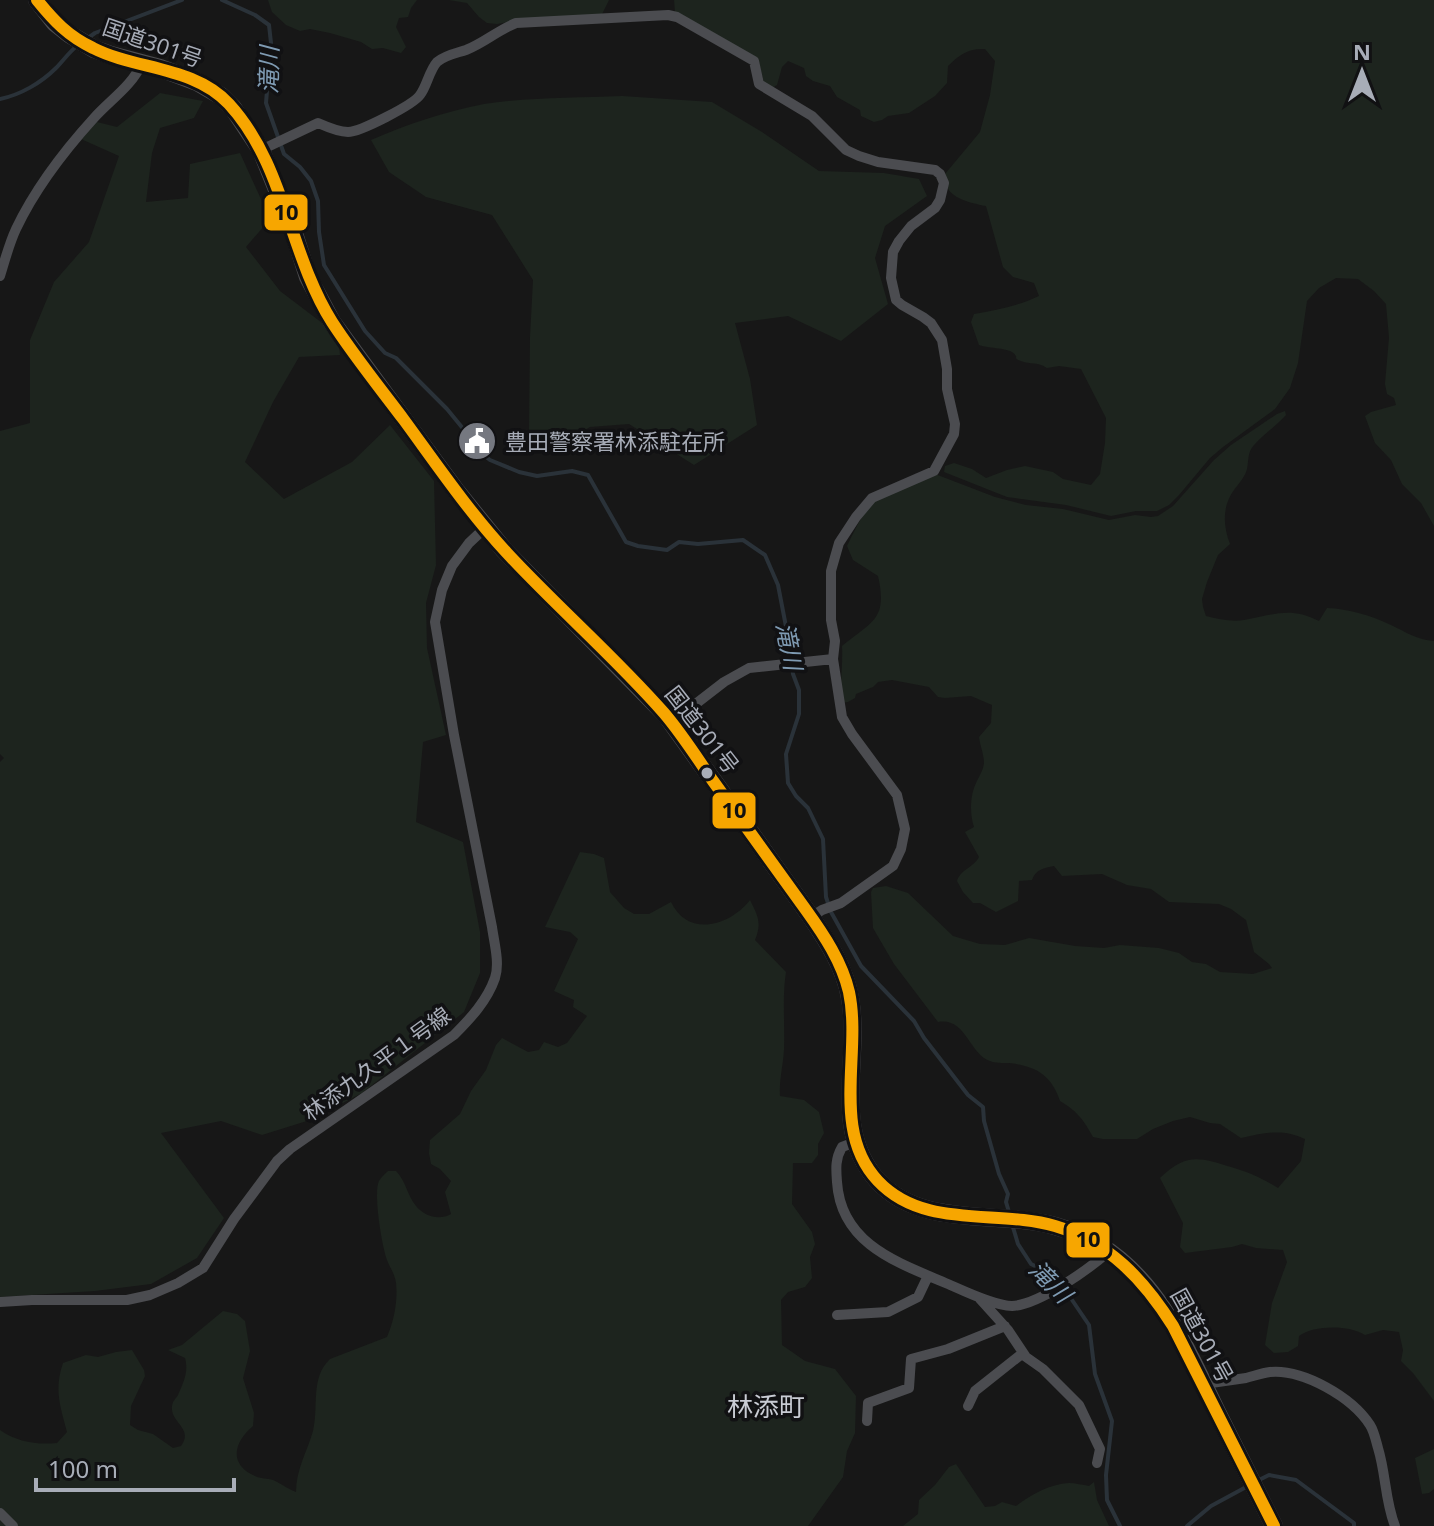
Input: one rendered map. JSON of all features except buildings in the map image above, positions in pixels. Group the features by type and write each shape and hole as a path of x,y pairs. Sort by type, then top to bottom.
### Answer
{"highway":[{"name":"国道301号","path":"37,0 55,23 94,49 197,82 221,96 240,116 261,150 291,224 308,277 332,322 457,492 504,550 666,715 818,913 843,972 851,1001 853,1045 849,1110 855,1142 878,1181 904,1200 920,1207 1032,1222 1071,1231 1090,1239 1123,1263 1162,1305 1176,1327 1270,1517"}],"street":[{"path":"261,150 318,123 345,132 372,124 414,102 437,62 471,48 516,23 668,15 677,17 754,61 759,84 812,116 846,150 878,162 935,170 940,174 944,183 940,200 935,208 911,226 893,252 891,278 896,300 931,323 942,340 954,434 934,471 872,498 839,543 831,571 831,620 835,641 833,659 842,717 897,795 905,829 893,866 841,903 818,913"},
{"path":"0,276 16,229 36,195 76,139 136,76 142,63"},
{"name":"林添九久平１号線","path":"0,1302 127,1300 150,1295 203,1268 277,1161 434,1051 472,1017 482,1002 495,976 496,956 435,622 442,590 452,566 486,527"},
{"path":"671,723 704,696 749,668 833,659"},
{"path":"855,1142 842,1147 836,1160 842,1210 867,1244 928,1276 978,1297 1014,1306 1027,1304 1048,1293 1108,1252"},
{"path":"837,1315 888,1312 918,1297 928,1276"},
{"path":"978,1297 1005,1326 1026,1357 1043,1369 1079,1405 1100,1449 1097,1463"},
{"path":"867,1421 868,1403 909,1388 911,1359 948,1349 1005,1326"},
{"path":"968,1406 975,1391 1023,1353"},
{"path":"1204,1384 1267,1372 1286,1372 1319,1384 1355,1407 1371,1426 1395,1526"},
{"path":"0,1513 13,1526"}],"shaded area":[{"path":"268,0 417,0 408,17 399,18 396,27 406,47 401,53 383,48 372,49 361,42 330,33 310,29 300,31 286,25 272,12"},
{"path":"449,0 609,0 602,14 497,24 487,23 467,3"},
{"path":"674,0 1434,0 1434,526 1421,503 1402,484 1391,460 1375,443 1365,416 1396,405 1394,398 1387,394 1385,384 1389,338 1386,304 1358,279 1336,278 1319,288 1307,301 1298,363 1290,388 1275,409 1210,458 1169,505 1157,511 1111,516 1066,505 1007,497 944,472 945,466 954,463 986,478 1025,466 1091,485 1100,474 1105,443 1106,418 1081,369 1047,368 1018,360 1009,351 979,345 971,322 974,314 1039,296 1034,283 1013,277 1003,267 986,206 958,198 945,182 945,174 980,132 995,61 985,49 964,53 948,66 947,83 935,96 909,113 874,122 837,97 830,86 813,81 806,76 804,68 788,61 782,67 777,85 772,88 764,83 758,59 675,12"},
{"path":"160,93 203,101 194,118 160,128 152,153 146,202 188,198 190,164 240,153 270,219 246,247 280,291 338,335 340,355 299,357 273,402 245,462 284,499 352,462 390,425 434,481 436,565 426,603 427,648 446,735 423,742 416,822 463,842 480,932 480,973 464,1012 362,1093 310,1120 262,1135 221,1121 161,1133 224,1218 197,1258 151,1284 0,1297 0,762 4,758 0,754 0,431 30,423 30,340 54,282 89,242 119,156 81,139 97,122 117,127"},
{"path":"622,96 712,102 819,171 884,173 919,179 927,196 885,226 875,258 888,304 841,341 788,316 735,323 750,379 757,425 694,465 629,424 590,427 564,441 529,433 533,280 492,215 426,197 389,172 371,140 426,119 484,104"},
{"path":"1285,411 1286,415 1252,448 1246,472 1227,503 1225,523 1230,544 1218,555 1207,582 1202,599 1206,616 1239,621 1290,613 1319,621 1327,608 1367,615 1417,637 1434,641 1434,1401 1401,1361 1403,1350 1399,1332 1383,1330 1365,1335 1350,1329 1322,1328 1299,1336 1298,1346 1288,1352 1274,1353 1265,1345 1272,1303 1287,1262 1283,1250 1242,1244 1185,1253 1180,1247 1183,1223 1160,1178 1169,1170 1185,1161 1201,1159 1243,1171 1278,1188 1301,1161 1305,1139 1281,1133 1241,1138 1220,1124 1190,1117 1153,1129 1137,1139 1093,1137 1080,1116 1060,1101 1052,1084 1041,1073 1018,1064 990,1061 955,1025 938,1022 894,964 873,928 871,892 873,888 886,886 908,893 953,936 980,944 1005,945 1029,938 1075,946 1159,948 1179,953 1192,962 1206,964 1220,972 1253,974 1272,968 1254,952 1246,920 1231,909 1219,904 1169,902 1151,889 1127,885 1102,874 1062,876 1054,866 1047,867 1038,871 1032,880 1019,881 1018,901 996,912 980,903 973,903 957,881 979,857 965,832 974,827 972,797 984,763 979,737 991,723 992,705 971,696 938,697 929,687 892,680 878,682 848,702 841,703 842,646 869,624 879,611 881,591 878,576 853,560 847,546 866,511 883,496 935,474 995,497 1026,505 1063,509 1109,520 1135,515 1158,516 1173,506 1231,445"},
{"path":"580,852 604,858 610,892 634,914 649,914 671,902 688,921 709,924 732,916 750,900 758,920 755,940 786,972 780,1096 804,1100 819,1112 824,1133 818,1144 818,1155 812,1163 793,1163 792,1204 812,1232 815,1244 810,1257 812,1278 805,1287 788,1292 781,1300 782,1345 805,1361 835,1369 856,1396 855,1433 847,1451 843,1477 808,1526 0,1526 0,1430 27,1442 57,1443 67,1432 58,1390 63,1363 86,1355 98,1357 132,1350 145,1376 131,1406 130,1425 153,1434 173,1448 181,1446 185,1435 174,1417 172,1406 186,1373 186,1363 185,1358 168,1350 182,1345 223,1311 237,1314 245,1321 250,1351 243,1378 254,1413 253,1426 238,1446 237,1459 246,1471 296,1492 300,1468 313,1431 317,1384 324,1367 330,1359 387,1337 393,1318 396,1283 381,1232 377,1196 380,1180 388,1171 396,1171 419,1210 437,1217 451,1214 445,1192 451,1181 431,1164 430,1140 460,1114 502,1038 528,1052 539,1050 544,1042 558,1047 567,1043 587,1016 573,1007 574,1000 554,991 578,939 570,932 545,927"},
{"path":"1434,1449 1434,1489 1422,1494 1415,1458"},
{"path":"956,1464 985,1507 1002,1502 1016,1506 1055,1485 1069,1483 1089,1486 1094,1482 1097,1500 1109,1526 903,1526 918,1514 919,1500 949,1467"}],"waterway":[{"name":"滝川","path":"88,38 182,0"},
{"name":"滝川","path":"222,0 269,25 271,43 266,103 284,154 311,181 318,201 324,265 365,331 447,409 481,453 519,472 537,476 572,471 588,475 626,542 667,550 679,542 698,544 743,540 765,555 778,585 793,674 799,690 799,714 786,754 788,783 808,808 823,839 826,897 831,912 861,966 914,1021 968,1095 983,1107 999,1174 1008,1194 1006,1202 1009,1212"},
{"name":"滝川","path":"0,99 37,83 78,45"},
{"name":"滝川","path":"1012,1224 1018,1244 1031,1264 1043,1270 1070,1297 1089,1325 1095,1374 1112,1421 1106,1475 1107,1500 1120,1526"},
{"name":"滝川","path":"1259,1480 1269,1475 1296,1480 1354,1526"},
{"name":"滝川","path":"1187,1526 1211,1506 1248,1486"}],"transit line":[{"name":"10","path":"37,0 62,27 84,43 110,55 199,82 229,104 263,154 318,296 349,347 493,537 671,721 806,910 837,959 849,992 852,1016 851,1115 855,1139 864,1161 878,1181 896,1196 939,1212 1055,1226 1092,1242 1123,1265 1150,1293 1173,1326 1274,1526"}],"place":[{"name":"豊田警察署林添駐在所","path":"477,441"}],"district":[{"name":"林添町","path":"766,1406"}]}
